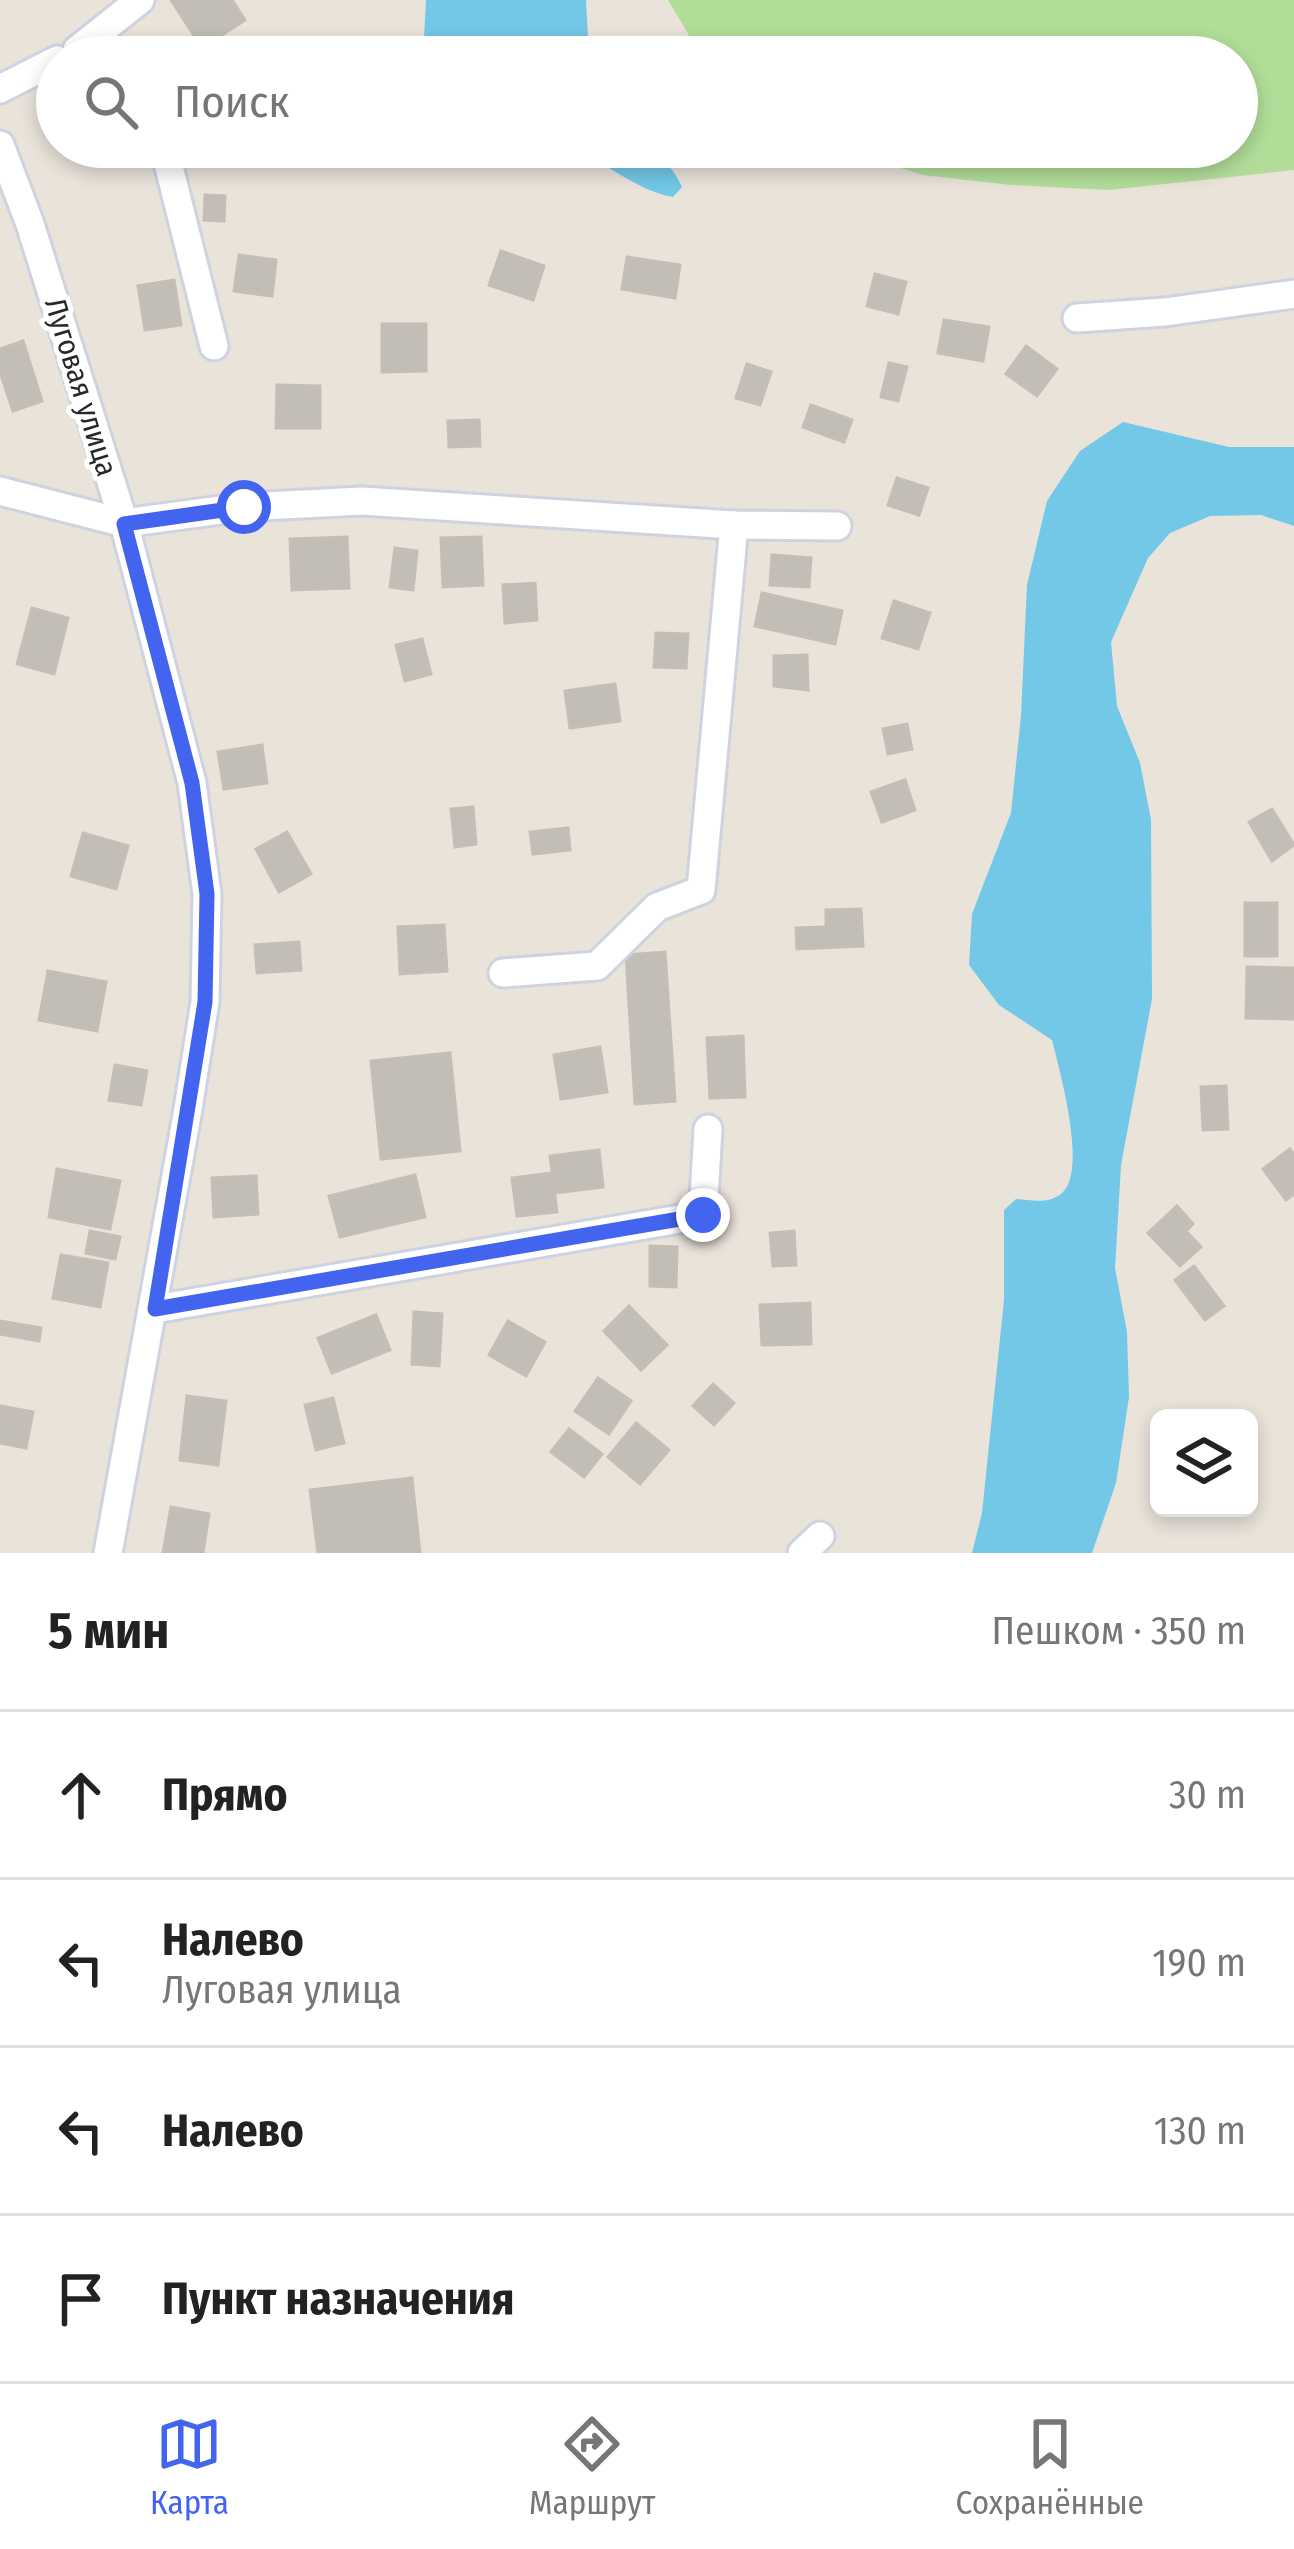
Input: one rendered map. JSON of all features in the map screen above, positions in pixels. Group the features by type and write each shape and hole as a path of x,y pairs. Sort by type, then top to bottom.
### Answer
{"street":[{"path":"95,36 140,0"},
{"path":"0,89 36,72"},
{"name":"Луговая улица","path":"0,145 30,224 124,524 192,783 207,894 205,1002 155,1309 108,1553"},
{"path":"169,168 214,346"},
{"path":"1077,318 1166,312 1294,294"},
{"path":"0,491 124,524 244,507 362,501 734,525 838,526"},
{"path":"503,974 597,966 657,907 700,890 734,525"},
{"path":"155,1309 703,1215 707,1129"}],"green space":[{"path":"668,0 1294,0 1294,170 1109,190 1011,185 901,168 1258,168 1258,36 689,36"}],"water":[{"path":"426,0 586,0 588,36 424,36"},
{"path":"609,168 670,168 682,187 673,197"},
{"path":"1123,422 1229,447 1294,447 1294,526 1261,515 1210,516 1170,533 1148,558 1111,642 1117,706 1140,763 1151,820 1152,999 1121,1165 1115,1268 1127,1332 1129,1397 1116,1483 1092,1553 972,1553 982,1513 1004,1300 1004,1210 1016,1199 1041,1201 1058,1196 1070,1180 1073,1163 1052,1040 999,1005 969,965 972,914 1011,813 1027,585 1047,501 1080,451"}],"building":[{"path":"171,0 232,0 245,20 220,36 194,36"},
{"path":"205,195 225,196 224,221 204,220"},
{"path":"501,251 544,266 533,300 489,285"},
{"path":"239,255 276,260 272,296 234,291"},
{"path":"627,257 680,265 675,298 622,289"},
{"path":"875,274 906,282 898,314 867,306"},
{"path":"174,280 181,325 145,330 138,286"},
{"path":"944,320 989,327 983,361 938,353"},
{"path":"382,324 426,324 426,371 382,372"},
{"path":"23,341 42,401 13,411 0,372 0,349"},
{"path":"1026,346 1057,369 1037,396 1006,374"},
{"path":"889,363 907,367 898,401 881,397"},
{"path":"747,364 771,372 760,405 736,398"},
{"path":"277,385 320,386 320,428 276,428"},
{"path":"811,405 852,420 844,442 803,427"},
{"path":"479,420 480,446 449,447 448,421"},
{"path":"897,478 928,488 919,515 888,505"},
{"path":"347,537 349,588 292,590 290,539"},
{"path":"481,537 483,585 443,587 441,538"},
{"path":"395,548 417,551 413,590 390,587"},
{"path":"772,555 811,558 809,587 770,585"},
{"path":"535,583 537,620 505,623 503,585"},
{"path":"762,593 842,611 835,644 755,626"},
{"path":"894,601 930,613 918,649 882,638"},
{"path":"32,608 68,618 54,674 17,664"},
{"path":"656,633 688,634 686,668 654,667"},
{"path":"422,639 431,674 405,681 396,645"},
{"path":"807,655 808,690 774,686 774,656"},
{"path":"615,684 620,721 570,728 565,691"},
{"path":"907,724 912,749 888,754 883,729"},
{"path":"262,745 267,783 224,789 218,752"},
{"path":"905,780 915,810 882,822 871,792"},
{"path":"473,807 476,844 455,847 451,809"},
{"path":"1272,809 1294,845 1272,861 1249,822"},
{"path":"568,828 570,850 533,854 530,832"},
{"path":"287,832 311,874 279,892 256,849"},
{"path":"83,833 128,846 116,889 71,876"},
{"path":"1245,903 1277,903 1277,956 1245,956"},
{"path":"861,909 863,946 797,949 796,928 826,927 826,910"},
{"path":"444,925 447,971 400,974 398,927"},
{"path":"299,942 301,970 257,973 255,945"},
{"path":"665,952 675,1101 635,1104 626,955"},
{"path":"1247,967 1294,968 1294,1019 1246,1018"},
{"path":"48,971 106,982 97,1031 39,1020"},
{"path":"743,1036 745,1097 710,1098 707,1038"},
{"path":"600,1047 607,1092 561,1099 554,1055"},
{"path":"450,1053 460,1151 381,1159 371,1061"},
{"path":"115,1065 147,1071 141,1105 109,1100"},
{"path":"1226,1086 1228,1129 1203,1130 1201,1087"},
{"path":"1290,1149 1294,1194 1286,1200 1263,1169"},
{"path":"599,1150 603,1187 555,1193 550,1156"},
{"path":"57,1169 120,1181 110,1229 49,1217"},
{"path":"552,1173 557,1212 517,1216 512,1178"},
{"path":"415,1175 425,1217 340,1237 329,1196"},
{"path":"256,1176 258,1214 214,1217 212,1178"},
{"path":"1177,1206 1193,1224 1186,1231 1201,1247 1180,1266 1148,1233"},
{"path":"90,1231 120,1237 115,1259 86,1253"},
{"path":"794,1231 796,1265 773,1266 770,1233"},
{"path":"650,1246 677,1247 676,1287 650,1286"},
{"path":"61,1255 108,1263 100,1307 53,1298"},
{"path":"1194,1266 1224,1306 1205,1320 1175,1280"},
{"path":"810,1303 811,1344 762,1345 760,1305"},
{"path":"629,1306 667,1345 641,1370 604,1331"},
{"path":"414,1312 442,1314 439,1366 412,1364"},
{"path":"376,1315 390,1350 332,1373 318,1338"},
{"path":"0,1321 41,1328 39,1341 0,1334"},
{"path":"508,1321 545,1342 526,1376 489,1355"},
{"path":"598,1378 631,1401 609,1434 575,1411"},
{"path":"713,1384 734,1403 714,1425 693,1406"},
{"path":"187,1396 226,1401 218,1465 180,1460"},
{"path":"333,1398 344,1443 316,1450 305,1405"},
{"path":"0,1406 33,1412 26,1448 0,1443"},
{"path":"636,1423 669,1450 640,1484 608,1457"},
{"path":"569,1429 602,1454 584,1477 551,1452"},
{"path":"412,1478 420,1553 318,1553 310,1490"},
{"path":"171,1507 209,1514 203,1553 163,1553"}],"route":[{"path":"244,507 124,524 192,783 207,894 205,1002 155,1309 703,1215"}]}
